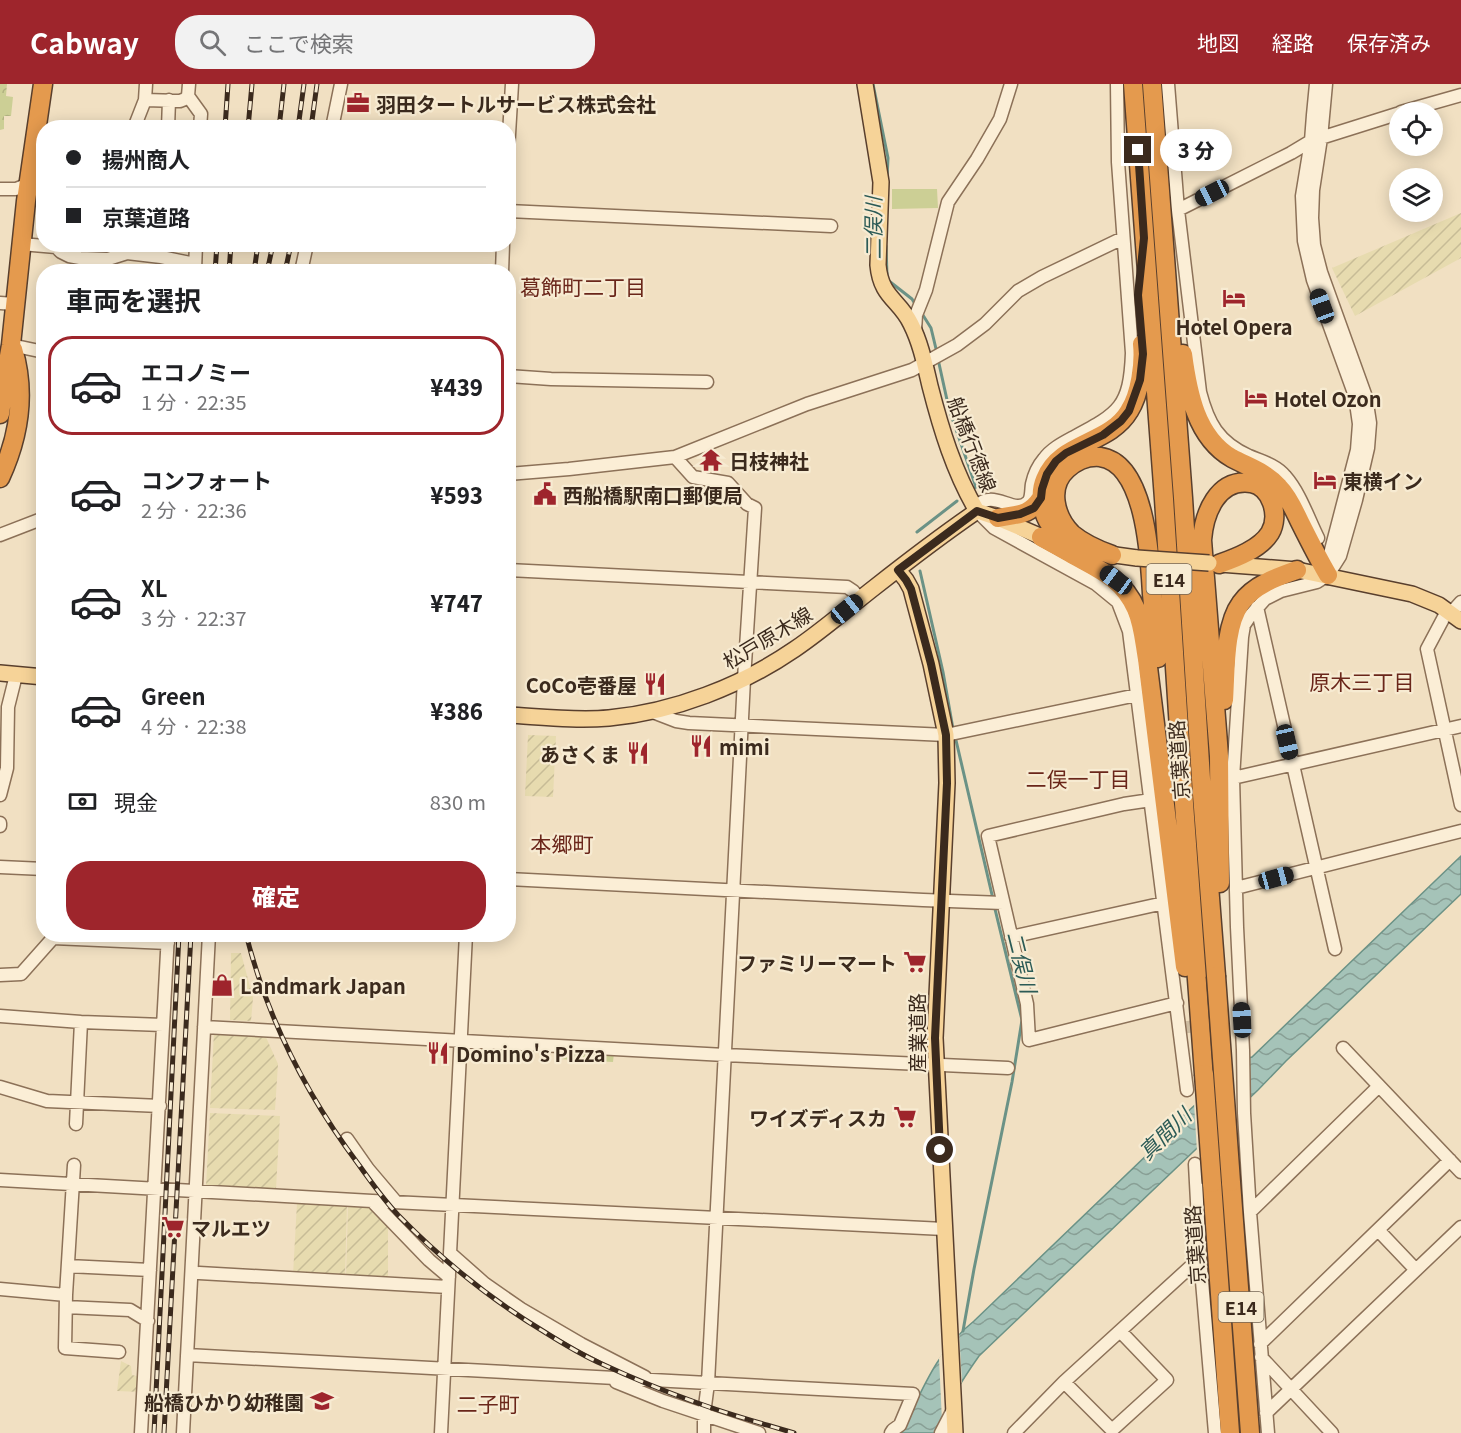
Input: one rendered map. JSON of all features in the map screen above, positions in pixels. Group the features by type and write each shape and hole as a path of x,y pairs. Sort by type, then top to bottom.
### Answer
{"highway":[{"path":"40,120 43,84"},
{"name":"京葉道路","path":"1133,84 1230,1433"},
{"name":"京葉道路","path":"1152,84 1250,1433"},
{"path":"0,478 15,433 20,402 18,366 12,345 7,303 36,181"},
{"path":"1083,550 1062,537 1049,525 1043,511 1042,489 1050,468 1056,461 1066,453 1103,435 1121,421 1129,411 1140,380 1143,354 1138,295 1144,238"},
{"path":"1163,240 1178,304 1186,376 1195,410 1203,429 1220,450 1272,479 1279,486 1328,575"},
{"path":"0,414 12,345"},
{"path":"1112,555 1071,533 1056,507 1054,495 1063,472 1080,460 1089,457 1108,459 1122,469 1144,517 1148,539 1159,670 1170,851"},
{"path":"1214,564 1234,558 1256,547 1271,532 1275,510 1266,492 1259,487 1251,483 1234,485 1224,490 1211,506 1203,528 1202,540 1219,756 1220,936 1216,976"},
{"path":"998,518 1029,511 1041,498"},
{"path":"1041,537 1116,580 1128,594 1142,626 1192,1024 1204,1074"},
{"path":"1219,756 1229,633 1233,619 1241,603 1249,594 1274,578 1297,570"}],"main road":[{"name":"船橋行徳線","path":"865,84 881,182 879,277 886,293 903,311 933,357 937,413 950,453 977,511 1062,545 1083,550 1137,558 1297,570 1328,575 1412,594 1458,612"},
{"name":"松戸原木線","path":"516,715 607,718 650,711 708,694 744,679 794,650 977,511"},
{"name":"産業道路","path":"898,570 911,589 931,664 946,735 947,783 936,999 936,1065 955,1433"},
{"path":"0,673 36,676"}],"street":[{"path":"137,120 145,100 146,84"},
{"path":"334,120 341,84"},
{"path":"510,120 512,84"},
{"path":"915,331 916,315 926,290 948,202 1000,119 1011,84"},
{"path":"1117,84 1118,162 1132,353 1131,376 1127,393 1121,405 1106,419 1063,443 1044,458 1036,472 1028,502 1013,506 987,499 981,501 977,506 977,511 994,528 1096,584 1118,602 1129,631 1187,1090"},
{"path":"1168,84 1178,210 1200,392 1207,418 1226,442 1284,475 1299,496 1320,542 1328,575"},
{"path":"1316,84 1312,115 1316,140"},
{"path":"1268,1433 1244,1113 1233,778 1244,625 1257,607 1272,595 1317,582 1328,575 1340,556 1368,448 1370,423 1366,397 1321,272 1314,245 1312,204 1316,140 1326,84"},
{"path":"145,100 183,100 188,90"},
{"path":"188,90 201,114 201,120"},
{"path":"1437,102 1461,95"},
{"path":"168,120 169,100"},
{"path":"1178,210 1316,140 1389,117"},
{"path":"0,189 16,189 36,181"},
{"path":"516,211 831,226"},
{"path":"516,473 675,457 807,404 912,370 957,345 985,324 1018,291 1123,238"},
{"path":"21,244 36,245"},
{"path":"61,252 80,258 108,259 121,252"},
{"path":"93,252 93,258"},
{"path":"166,252 188,264"},
{"path":"12,345 36,350"},
{"path":"516,377 707,382"},
{"path":"675,457 693,477 728,483 747,504 755,508 704,1433"},
{"path":"0,536 36,521"},
{"path":"516,570 847,587 860,599"},
{"path":"1257,607 1335,949"},
{"path":"1458,612 1444,617 1427,649 1461,805"},
{"path":"0,795 7,768 9,707 16,675"},
{"path":"650,711 675,721 946,735 1137,695"},
{"path":"1233,778 1461,726"},
{"path":"1151,800 988,836 1027,1004 1029,1040 1177,1004"},
{"path":"1236,888 1461,831"},
{"path":"0,867 36,869"},
{"path":"516,879 1003,903"},
{"path":"1011,936 1164,903"},
{"path":"0,975 21,974 49,942"},
{"path":"141,1433 168,942"},
{"path":"183,1433 209,942"},
{"path":"441,1433 466,942"},
{"path":"0,1016 164,1025"},
{"path":"76,1124 81,1022"},
{"path":"204,1027 1008,1068"},
{"path":"1343,1048 1461,1172"},
{"path":"1250,1212 1379,1086"},
{"path":"0,1087 47,1101 160,1106"},
{"path":"347,1139 368,1169 396,1202"},
{"path":"1261,1351 1378,1230 1450,1160"},
{"path":"1195,1164 1200,1258 1215,1433"},
{"path":"74,1165 65,1347 119,1352"},
{"path":"0,1180 944,1229"},
{"path":"372,1201 448,1282"},
{"path":"1266,1413 1461,1227"},
{"path":"1378,1230 1416,1270"},
{"path":"450,1253 485,1284 521,1309 580,1344 652,1380"},
{"path":"1014,1433 1064,1382 1200,1258"},
{"path":"68,1266 150,1270"},
{"path":"199,1273 448,1282"},
{"path":"0,1289 130,1310 148,1321"},
{"path":"1064,1382 1112,1430 1167,1380 1120,1330"},
{"path":"1261,1351 1291,1389 1332,1433"},
{"path":"187,1355 913,1394 900,1425 891,1433"},
{"path":"605,1377 663,1401 759,1433"},
{"path":"942,1433 954,1406"}],"shaded area":[{"path":"1461,213 1461,258 1355,316 1332,268"},
{"path":"528,735 556,736 553,797 525,796"},
{"path":"231,953 241,953 253,998 251,1021 230,1020"},
{"path":"214,1032 265,1035 278,1064 275,1110 210,1108"},
{"path":"210,1113 280,1116 276,1189 206,1186"},
{"path":"297,1203 347,1205 345,1277 293,1275"},
{"path":"348,1205 371,1205 388,1224 388,1280 346,1278"},
{"path":"121,1361 131,1366 132,1375 141,1377 141,1392 117,1391"}],"green space":[{"path":"0,84 7,84 6,96 13,97 11,116 4,116 4,129 0,130"},
{"path":"892,189 937,189 938,208 892,209"},
{"path":"558,1050 614,1053 613,1062 558,1059"}],"water":[{"path":"1461,856 1461,894 979,1356 955,1393 935,1433 901,1433 931,1373 961,1333 1179,1124 1182,1117 1245,1059 1252,1057"}],"pier":[{"path":"1237,1062 1241,1110 1197,1152 1194,1103"},
{"path":"959,1331 962,1382 942,1421 939,1358"}],"waterway":[{"name":"二俣川","path":"873,84 888,158 887,179"},
{"name":"二俣川","path":"886,246 887,275"},
{"name":"二俣川","path":"889,281 915,304"},
{"name":"二俣川","path":"921,312 931,328 937,353"},
{"name":"二俣川","path":"938,359 949,409 976,487 971,490"},
{"name":"二俣川","path":"917,532 957,501"},
{"name":"二俣川","path":"920,571 943,672 953,729"},
{"name":"二俣川","path":"955,736 993,899"},
{"name":"二俣川","path":"963,1331 1022,1020 994,905"}],"tunnel":[{"path":"1180,1028 1242,1020"}],"railway":[{"path":"226,120 228,84"},
{"path":"249,120 252,84"},
{"path":"280,120 284,84"},
{"path":"299,120 304,84"},
{"path":"312,120 317,84"},
{"path":"216,252 216,264"},
{"path":"230,252 230,264"},
{"path":"255,264 257,252"},
{"path":"269,264 271,252"},
{"path":"287,264 289,252"},
{"path":"154,1433 179,942"},
{"path":"164,1433 191,942"},
{"path":"248,942 277,1026 322,1112 383,1197 431,1247 504,1306 587,1357 683,1398 794,1433"}],"place":[{"name":"羽田タートルサービス株式会社","path":"358,103"},
{"name":"Hotel Opera","path":"1234,298"},
{"name":"Hotel Ozon","path":"1256,398"},
{"name":"日枝神社","path":"711,460"},
{"name":"東横イン","path":"1325,480"},
{"name":"西船橋駅南口郵便局","path":"545,494"},
{"name":"CoCo壱番屋","path":"655,684"},
{"name":"mimi","path":"701,746"},
{"name":"あさくま","path":"638,753"},
{"name":"ファミリーマート","path":"915,962"},
{"name":"Landmark Japan","path":"222,985"},
{"name":"Domino's Pizza","path":"438,1053"},
{"name":"ワイズディスカ","path":"905,1117"},
{"name":"マルエツ","path":"173,1227"},
{"name":"船橋ひかり幼稚園","path":"322,1401"}],"district":[{"name":"葛飾町二丁目","path":"583,286"},
{"name":"原木三丁目","path":"1362,681"},
{"name":"二俣一丁目","path":"1078,778"},
{"name":"本郷町","path":"562,843"},
{"name":"二子町","path":"488,1403"}],"route":[{"path":"940,1150 935,1038 947,783 946,735 931,664 911,589 898,570 977,511 998,518 1020,514 1034,508 1041,498 1047,474 1056,461 1066,453 1103,435 1121,421 1129,411 1140,380 1143,354 1138,295 1144,238 1138,150"}],"water label":[{"name":"真間川","path":"1164,1133"}]}
